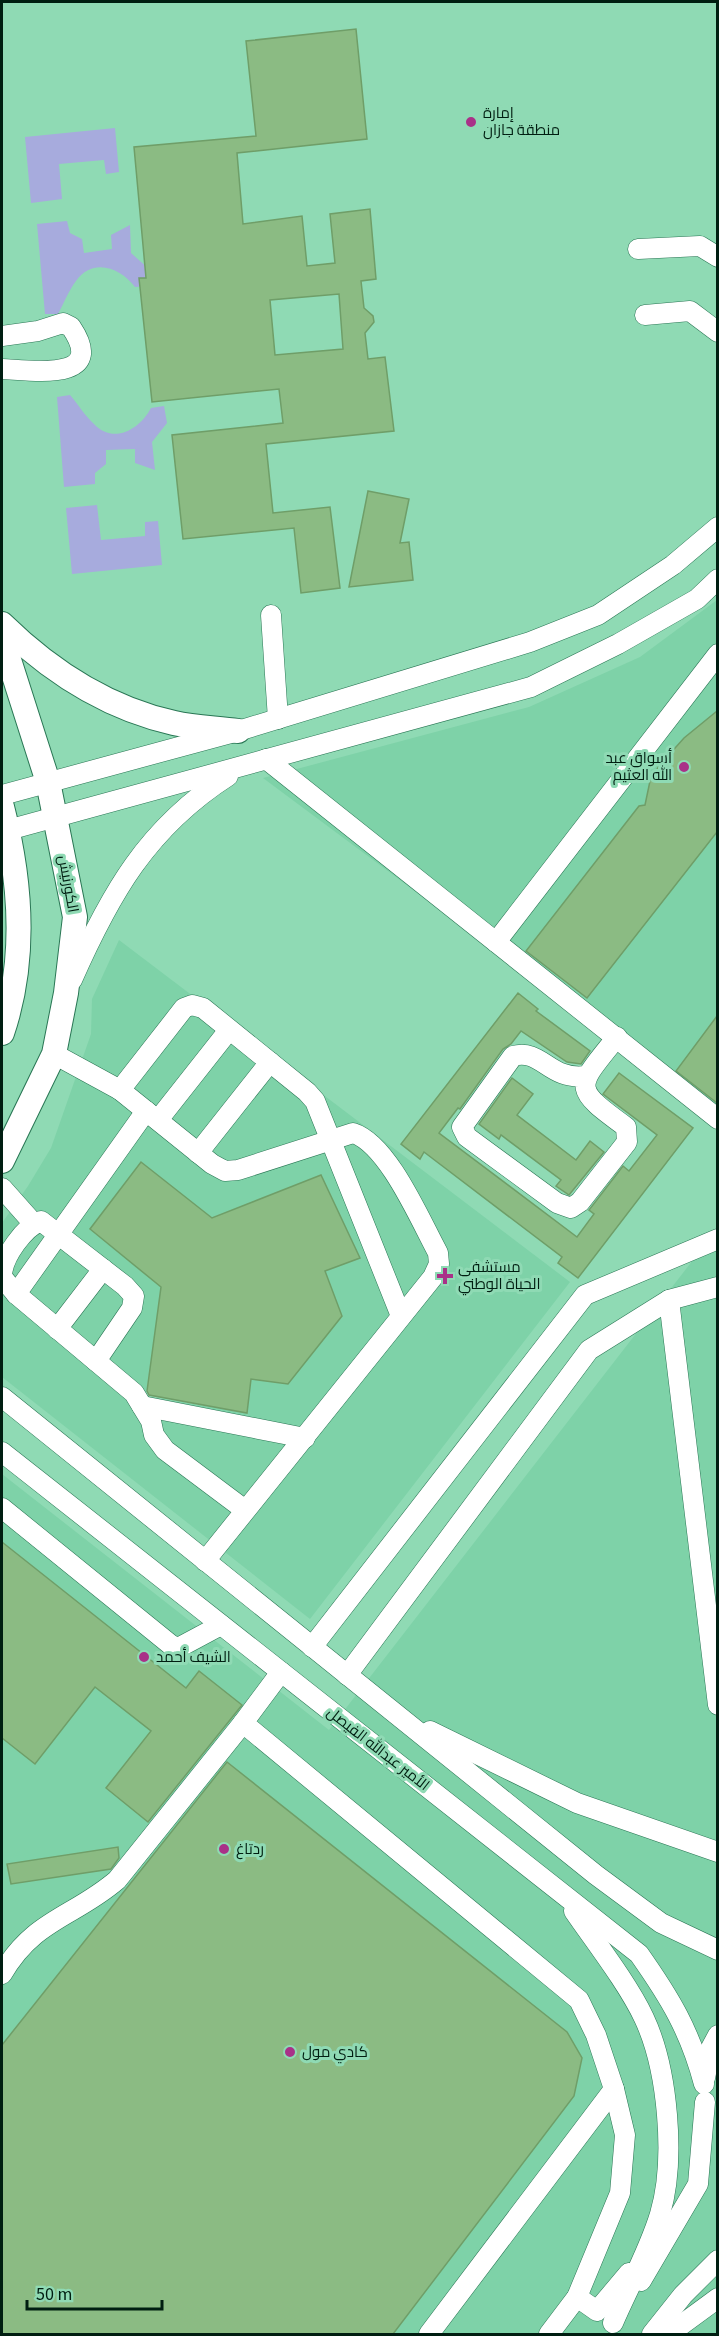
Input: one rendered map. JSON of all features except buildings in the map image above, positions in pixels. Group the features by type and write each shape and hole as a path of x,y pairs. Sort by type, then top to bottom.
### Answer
{"main road":[{"path":"2,624 52,668 124,709 176,724 238,731"},
{"name":"الكورنيش","path":"2,638 48,782 75,917 66,993 54,1053 2,1161"},
{"path":"2,1034 11,1006 20,931 14,858 4,818"}],"street":[{"path":"638,249 700,246 717,257"},
{"path":"645,315 690,311 717,332"},
{"path":"2,336 38,331 63,323 71,327 80,345 78,358 67,370 2,369"},
{"path":"2,795 238,731 530,642 598,615 673,565 717,527"},
{"path":"4,818 56,816 531,687 638,633 696,599 717,579"},
{"path":"271,615 278,719"},
{"path":"496,942 717,654"},
{"path":"266,759 717,1119"},
{"path":"66,993 100,916 128,874 166,825 199,795 245,765"},
{"path":"120,1090 184,1008 192,1005 203,1008 307,1092 315,1101 401,1316"},
{"path":"16,1294 58,1233 152,1115 230,1030"},
{"path":"586,1076 571,1078 562,1076 530,1054 513,1056 462,1127 467,1137 557,1203 571,1208 580,1202 627,1142 626,1127 587,1097 584,1089 586,1076 617,1037"},
{"path":"54,1053 120,1090 198,1153 225,1171 238,1170 353,1133 373,1144 384,1155 438,1252 439,1264 433,1277 205,1561"},
{"path":"198,1153 270,1062"},
{"path":"2,1188 34,1224"},
{"path":"96,1361 132,1308 134,1296 41,1221 34,1224 7,1256 2,1276 16,1294 134,1393 151,1421 154,1435 165,1450 245,1510"},
{"path":"312,1647 585,1295 717,1239"},
{"path":"57,1329 103,1269"},
{"path":"347,1675 589,1350 669,1300 717,1287"},
{"path":"669,1300 717,1705"},
{"path":"2,1397 596,1875 651,1916 717,1950"},
{"path":"142,1406 305,1438"},
{"name":"الأمير عبدالله الفيصل","path":"2,1452 639,1954 672,2000 697,2057 717,2141"},
{"path":"2,1508 171,1645 178,1648 221,1625"},
{"path":"2,1974 26,1941 47,1923 105,1891 117,1880 281,1672"},
{"path":"393,1712 577,1803 717,1852"},
{"path":"243,1723 579,2000 596,2035 614,2089 625,2135 620,2193 577,2297 549,2334"},
{"path":"565,1896 644,2017 668,2110 666,2167 660,2214 609,2329"},
{"path":"609,2329 660,2253 699,2184 704,2093 711,2048 717,2036"},
{"path":"429,2334 614,2089"},
{"path":"652,2334 683,2295 717,2260"},
{"path":"577,2297 597,2311 639,2262"},
{"path":"669,2334 717,2298"}],"shaded area":[{"path":"115,128 119,172 106,174 104,160 59,164 62,199 31,203 25,137"},
{"path":"67,221 70,233 82,239 84,253 112,249 111,235 130,225 131,253 149,269 149,286 135,287 115,270 98,267 90,269 76,281 58,314 45,314 37,224"},
{"path":"70,395 94,424 102,430 118,434 133,428 151,408 164,406 167,423 152,442 155,470 135,463 135,449 106,450 106,464 95,473 95,484 64,487 57,397"},
{"path":"97,505 101,540 145,536 145,522 158,521 162,565 72,574 66,508"},
{"path":"717,600 717,1116 263,778 529,707 640,657"},
{"name":"مستشفى الحياة الوطني","path":"119,940 570,1282 310,1619 2,1377 2,1223 51,1148 91,1034 92,999","holes":["141,1162 212,1218 321,1175 359,1258 325,1271 342,1316 288,1384 251,1379 247,1413 146,1396 161,1287 91,1229"]},
{"path":"717,1229 717,2334 2,2334 2,1474 329,1730"}],"place":[{"name":"إمارة منطقة جازان","path":"471,122"},
{"name":"أسواق عبد الله العثيم","path":"684,767"},
{"name":"مستشفى الحياة الوطني","path":"445,1276"},
{"name":"الشيف أحمد","path":"144,1657"},
{"name":"ردتاغ","path":"224,1849"},
{"name":"كادي مول","path":"290,2052"}]}
